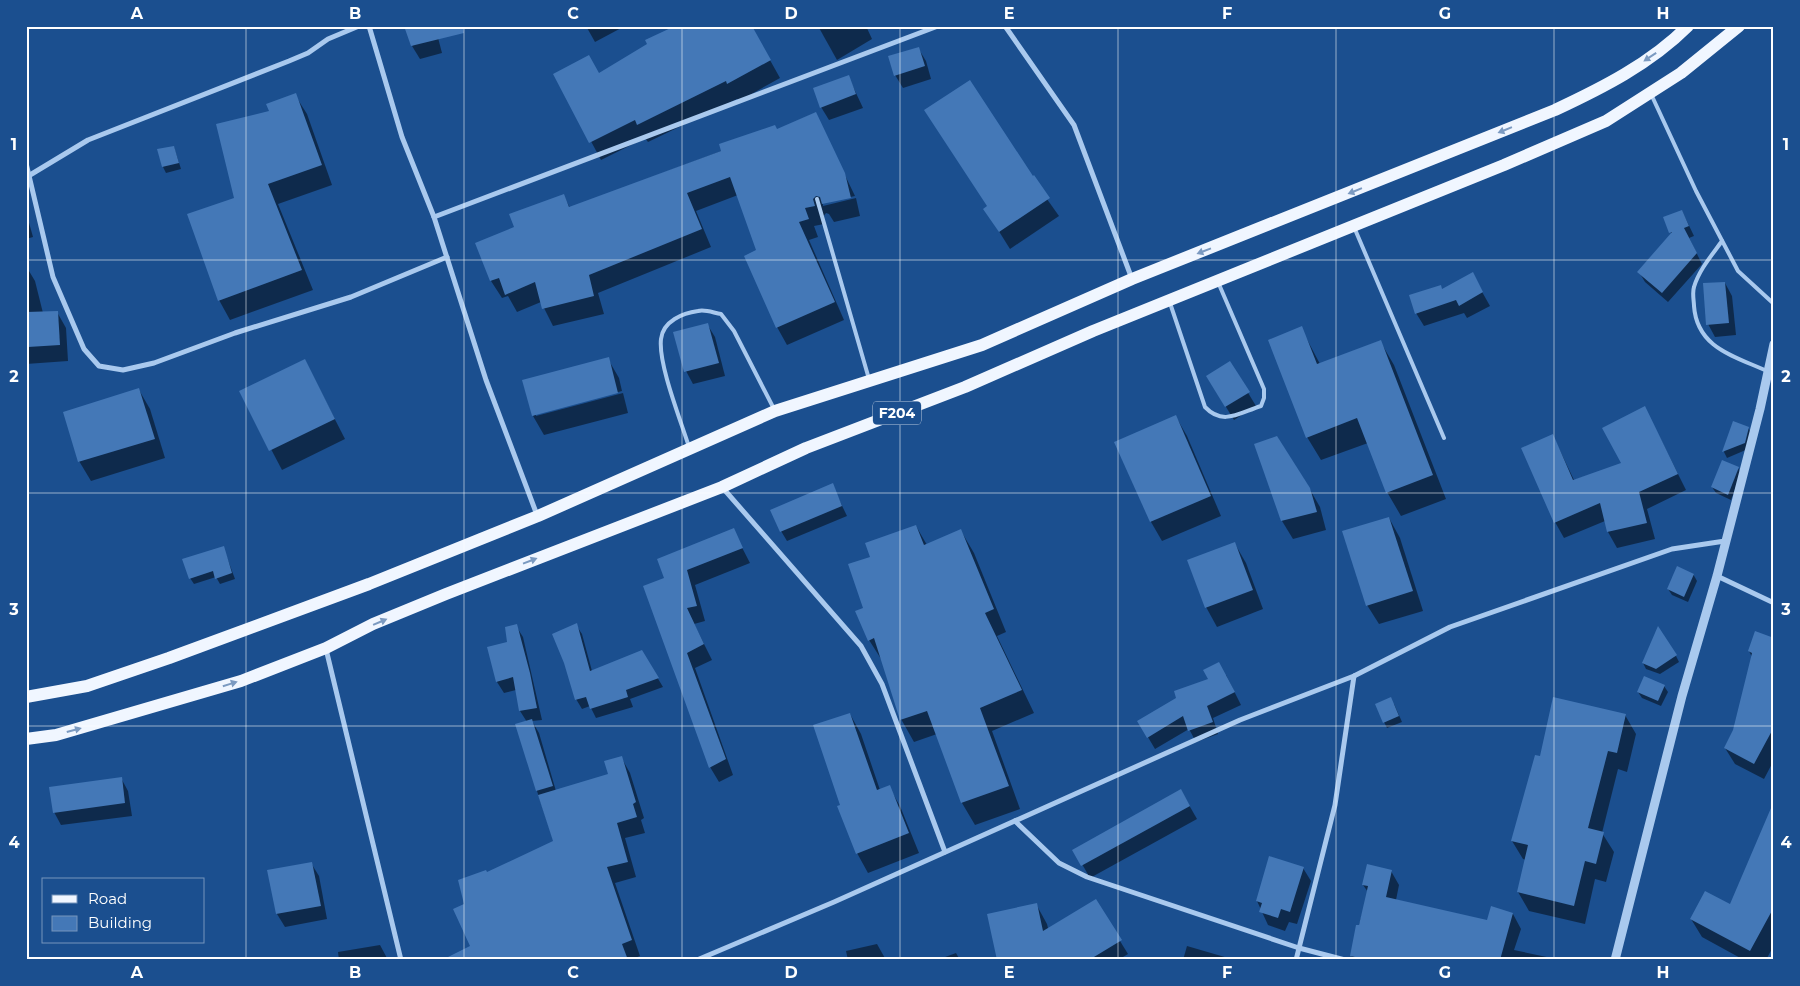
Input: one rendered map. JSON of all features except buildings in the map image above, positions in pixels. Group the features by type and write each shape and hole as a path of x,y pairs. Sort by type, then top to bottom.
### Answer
{"main road":[{"name":"F204","path":"26,696 87,686 169,658 369,584 538,516 775,411 982,345 1132,279 1555,110 1604,87 1671,43 1688,26"},
{"name":"F204","path":"26,739 56,735 241,681 326,648 373,624 446,594 722,487 806,448 965,388 1093,331 1354,227 1567,139 1606,121 1651,94 1681,73 1739,26"}],"street":[{"path":"30,175 88,140 290,61 308,53 328,39 359,26"},
{"path":"369,26 402,137 434,217 486,380 538,516"},
{"path":"434,217 938,26"},
{"path":"1005,26 1074,125 1132,279"},
{"path":"26,163 30,175 36,214 53,277 84,348 99,366 123,370 154,363 235,333 351,297 447,257"},
{"path":"1615,960 1682,696 1717,576 1774,344"},
{"path":"722,487 861,646 882,684 945,852"},
{"path":"697,960 1240,720 1354,676 1450,627 1672,549 1725,541"},
{"path":"1717,576 1774,603"},
{"path":"326,648 401,960"},
{"path":"1296,960 1335,805 1354,676"},
{"path":"1015,821 1059,863 1086,877 1299,948 1345,960"}],"lane":[{"path":"1651,94 1696,191 1738,271 1774,304"},
{"path":"817,199 870,382"},
{"path":"1354,227 1444,438"},
{"path":"1722,241 1702,270 1693,288 1699,330 1711,343 1726,353 1768,371"},
{"path":"1169,301 1205,407 1213,416 1224,418 1261,406 1264,398 1264,388 1218,282"},
{"path":"690,449 666,377 661,339 665,326 680,316 700,310 721,314 734,332 775,411"}]}
